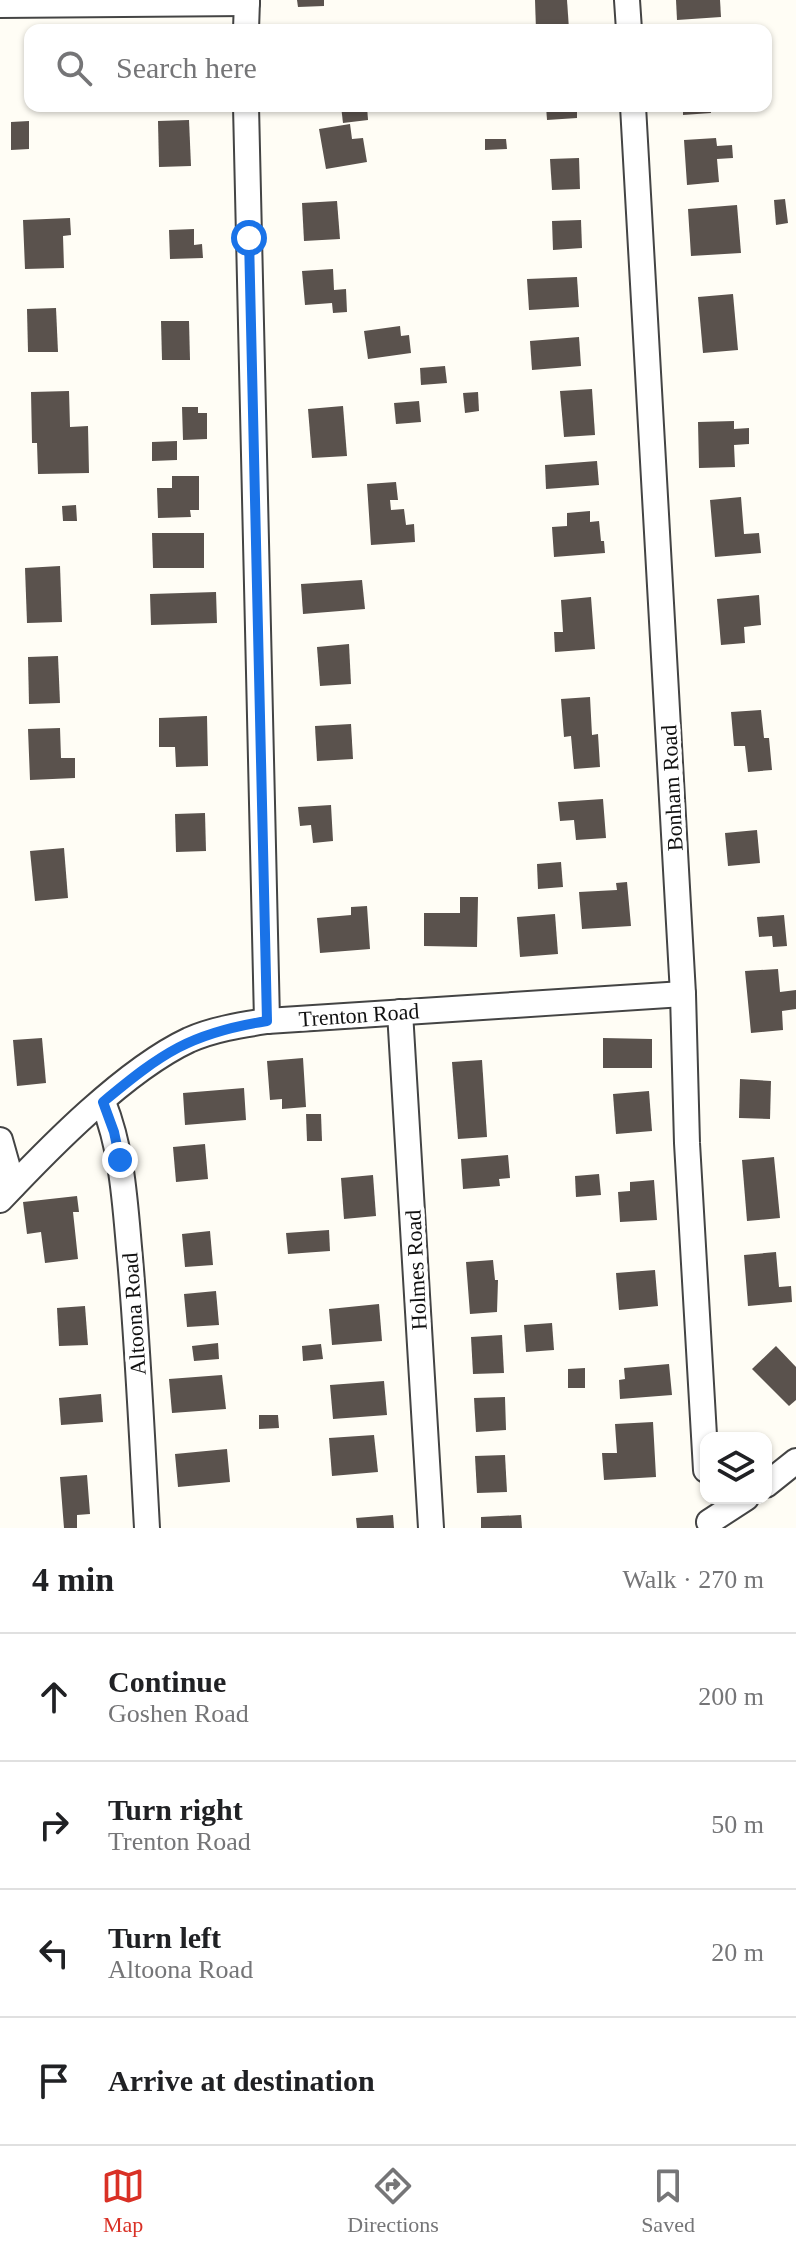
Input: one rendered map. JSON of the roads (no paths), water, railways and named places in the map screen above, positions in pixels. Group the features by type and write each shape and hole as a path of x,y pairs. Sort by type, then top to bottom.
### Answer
{"street":[{"path":"627,0 629,24"},
{"path":"0,5 247,2 246,24"},
{"path":"246,112 267,1021"},
{"name":"Bonham Road","path":"633,112 683,994 687,1143 704,1432"},
{"name":"Trenton Road","path":"7,1193 103,1102 162,1056 189,1040 221,1030 267,1021 683,994"},
{"name":"Holmes Road","path":"400,1012 431,1528"},
{"name":"Altoona Road","path":"103,1102 118,1147 122,1175 137,1346 147,1528"},
{"path":"0,1140 7,1193"},
{"path":"772,1480 796,1461"},
{"path":"709,1516 734,1504"}]}
